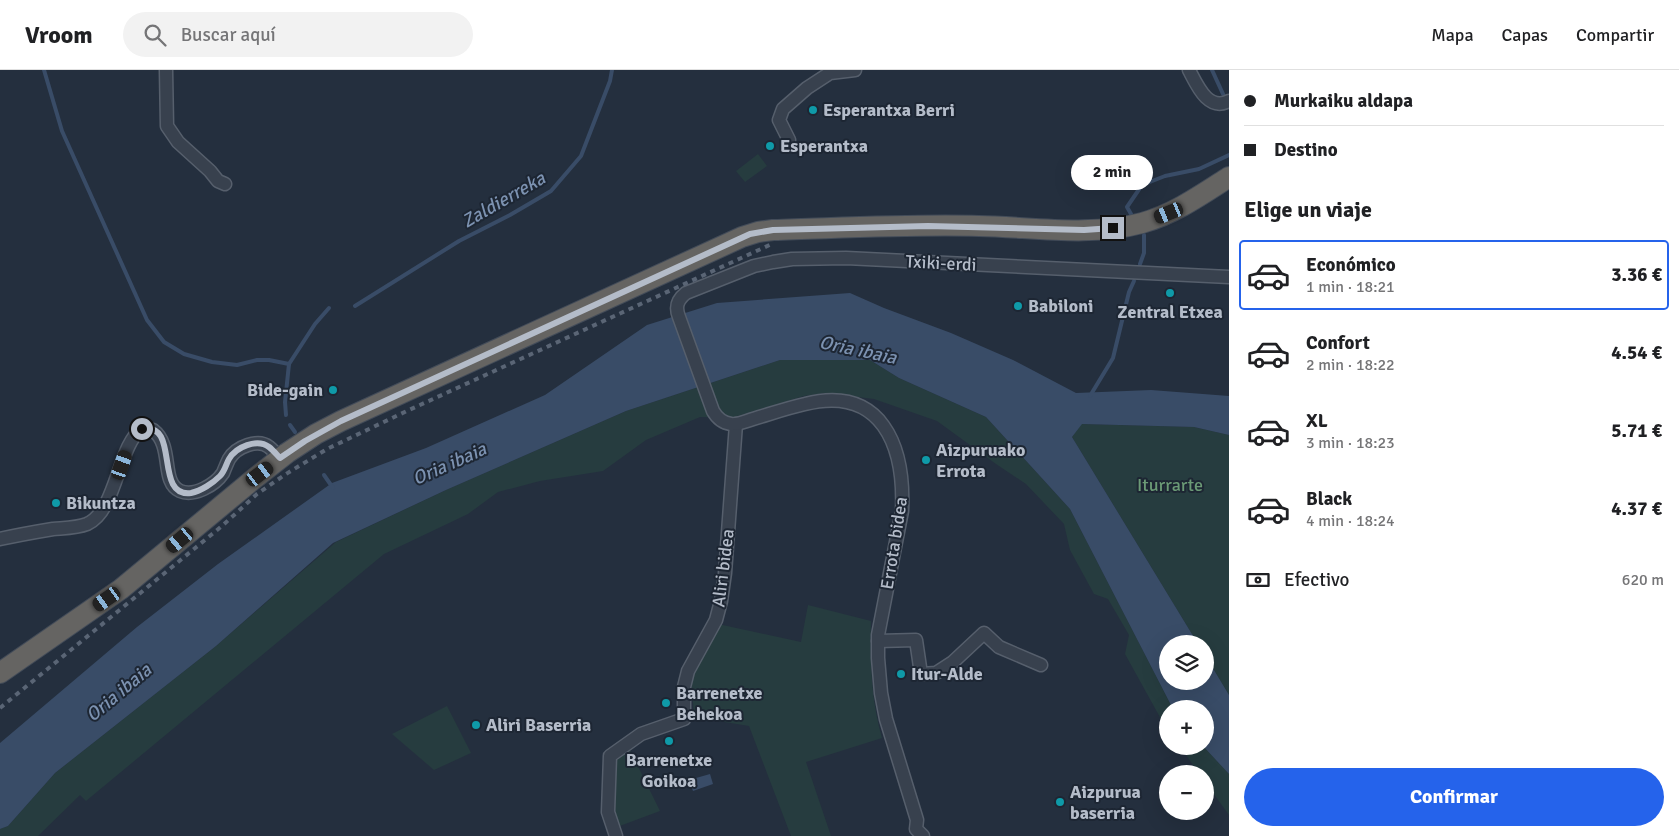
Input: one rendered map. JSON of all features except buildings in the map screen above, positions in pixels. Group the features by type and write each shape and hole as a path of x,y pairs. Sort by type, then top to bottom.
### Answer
{"highway":[{"path":"0,673 134,578 280,458 305,441 341,421 750,234 773,230 928,226 1084,230 1113,228 1142,223 1169,213 1194,200 1229,177"},
{"path":"0,661 71,623"}],"street":[{"path":"166,70 167,126 178,142 210,170 218,181 225,184"},
{"path":"789,140 779,120 783,109 807,88 830,73 855,70"},
{"path":"1189,70 1200,92 1211,102 1223,104 1229,101"},
{"name":"Txiki-erdi","path":"736,424 722,421 713,411 679,317 677,305 686,293 754,266 792,259 846,258 1229,276"},
{"name":"Errota bidea","path":"736,424 825,400 848,402 870,412 884,426 895,446 900,470 902,511 878,641 886,719 917,820 916,834"},
{"name":"Aliri bidea","path":"616,836 608,812 610,756 641,734 684,719 684,687 688,671 716,620 725,574 736,424"},
{"path":"0,539 26,533 82,526 96,519 110,494 131,443 142,429 154,430 162,440 166,452 170,480 176,489 185,493 199,490 216,481 233,455 249,445 269,446 280,458"},
{"path":"878,641 916,640 921,674 936,673 953,662 984,633 999,647 1041,666"}],"green space":[{"path":"758,154 767,166 745,182 736,171"},
{"path":"780,360 870,360 899,378 986,417 1070,509 1159,682 1159,690 1163,690 1168,700 1159,700 1159,716 1125,654 1129,635 1108,599 1094,594 1070,550 1064,524 1026,484 937,421 874,399 825,393 804,396 731,418 700,417 646,440 603,471 540,481 498,492 468,514 384,554 86,801 80,795 38,836 0,836 0,829 8,826 55,773 216,646 336,542 446,490 626,411"},
{"name":"Iturrarte","path":"1081,424 1194,427 1229,435 1229,695 1214,670 1214,635 1193,635 1072,437"},
{"path":"808,605 871,621 872,680 878,724 882,738 806,762 831,836 791,836 749,726 694,717 691,675 718,624 801,642"},
{"path":"447,706 471,753 434,770 392,734"},
{"path":"630,750 660,811 617,827 609,806 613,763"},
{"path":"1186,755 1211,755 1229,774 1229,815 1214,794 1214,765 1193,765"}],"water":[{"name":"Oria ibaia","path":"850,293 1013,360 1076,393 1151,390 1229,396 1229,435 1194,427 1082,424 1072,437 1193,635 1159,635 1159,682 1070,509 986,417 899,378 870,360 780,360 626,411 446,490 333,543 216,646 55,773 8,826 0,829 0,743 137,627 218,564 332,483 426,448 545,395 647,325 717,303"},
{"path":"1214,670 1229,695 1229,774 1211,755 1214,755 1214,700 1168,700 1163,690 1214,690"},
{"path":"710,774 713,784 693,791 689,780"}],"waterway":[{"path":"44,70 62,131 147,320 164,342 184,354 212,362 237,365 257,360 269,360 289,364"},
{"name":"Zaldierreka","path":"355,306 459,241 510,215 551,191 581,156 610,81 612,70"},
{"path":"1212,70 1223,94"},
{"path":"1131,214 1127,207 1142,185 1165,176 1199,169 1229,155"},
{"path":"1140,264 1144,253 1144,235"},
{"path":"1090,396 1113,358 1129,292 1134,281"},
{"path":"286,415 285,402 289,364 315,324 329,308"},
{"path":"290,425 295,432"},
{"path":"324,475 333,488"}],"railway":[{"path":"0,708 222,526 257,494 327,449 774,243"}],"place":[{"name":"Esperantxa Berri","path":"813,110"},
{"name":"Esperantxa","path":"770,146"},
{"name":"Zentral Etxea","path":"1170,293"},
{"name":"Babiloni","path":"1018,306"},
{"name":"Bide-gain","path":"333,390"},
{"name":"Aizpuruako Errota","path":"926,460"},
{"name":"Bikuntza","path":"56,503"},
{"name":"Itur-Alde","path":"901,674"},
{"name":"Barrenetxe Behekoa","path":"666,703"},
{"name":"Aliri Baserria","path":"476,725"},
{"name":"Barrenetxe Goikoa","path":"669,741"},
{"name":"Aizpurua baserria","path":"1060,802"}],"route":[{"path":"142,429 154,430 162,440 165,446 172,485 180,491 191,493 216,481 222,474 229,459 242,448 249,445 263,444 269,446 280,458 305,441 341,421 750,234 773,230 928,226 1084,230 1113,228"}]}
